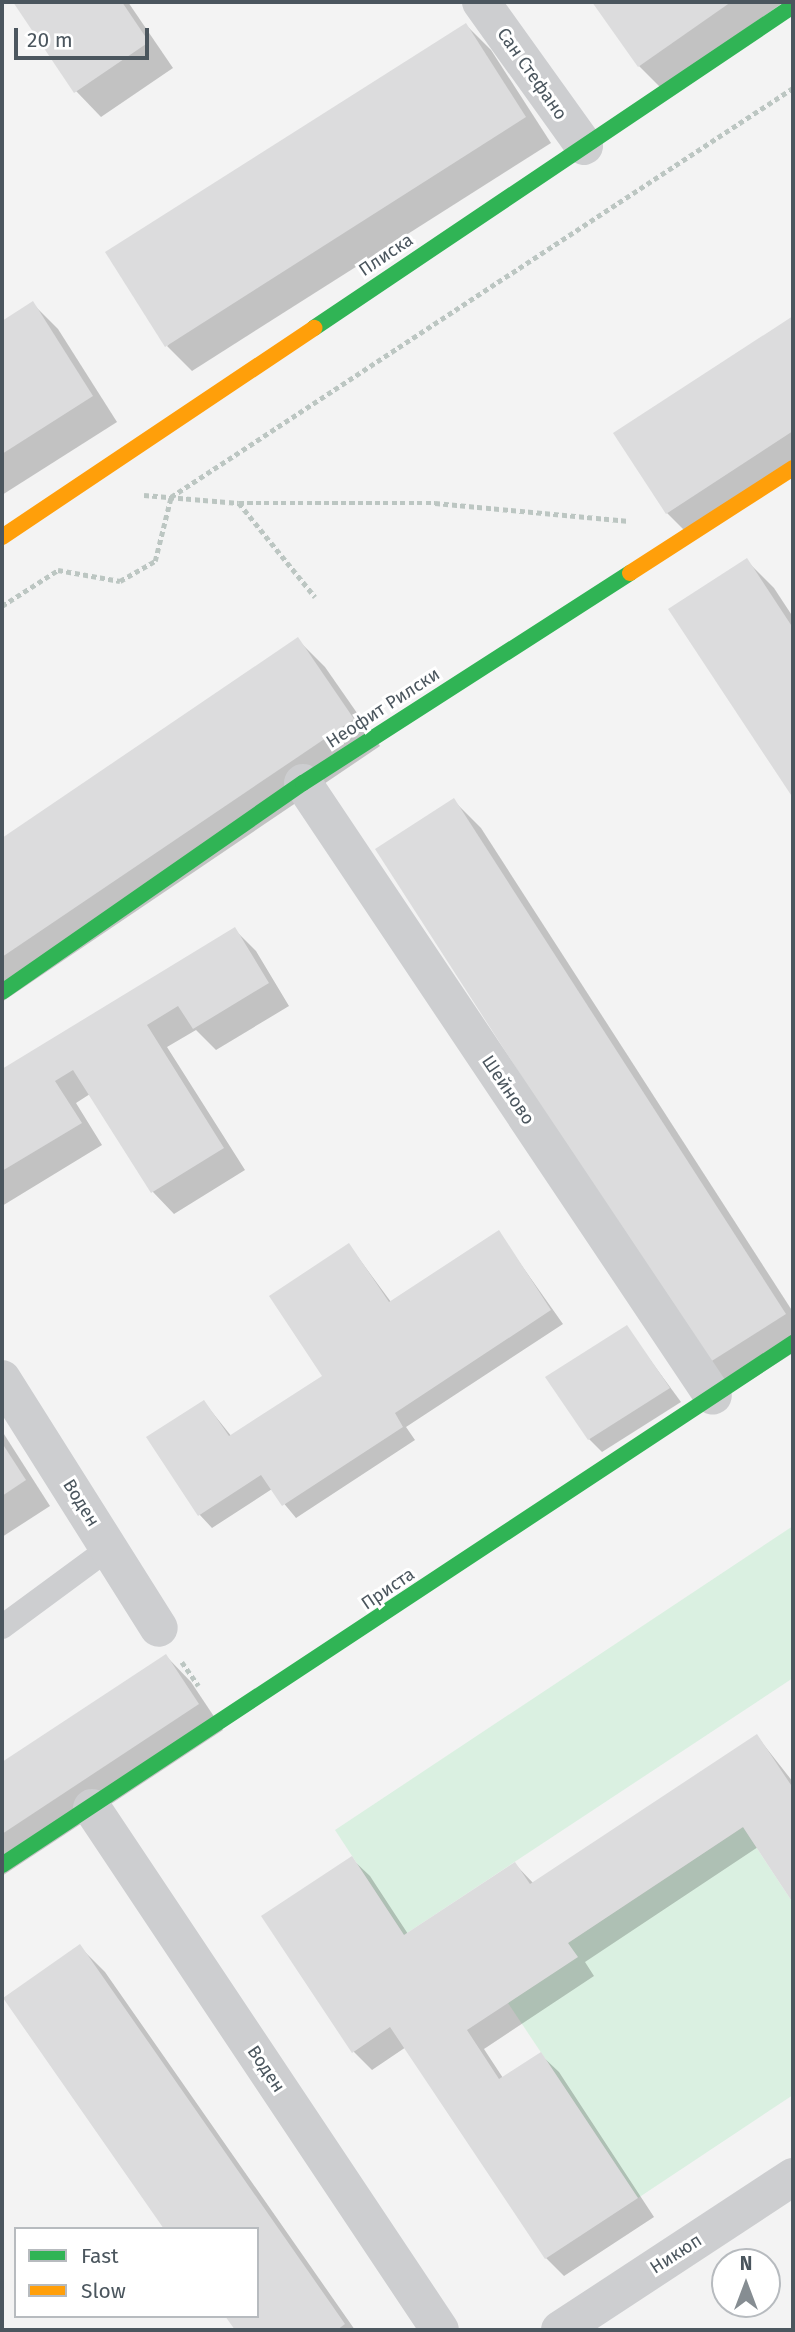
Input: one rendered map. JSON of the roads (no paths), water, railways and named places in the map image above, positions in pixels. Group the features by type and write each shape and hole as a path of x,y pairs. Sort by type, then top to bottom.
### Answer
{"street":[{"name":"Сан Стефано","path":"481,2 584,146"},
{"name":"Плиска","path":"2,537 793,6"},
{"name":"Неофит Рилски","path":"2,992 303,783 793,468"},
{"name":"Шейново","path":"303,783 713,1396"},
{"name":"Приста","path":"2,1866 793,1343"},
{"name":"Воден","path":"2,1379 159,1628"},
{"name":"Воден","path":"92,1808 440,2330"},
{"name":"Никюп","path":"559,2330 793,2178"}],"lane":[{"path":"2,1627 109,1548"}]}
